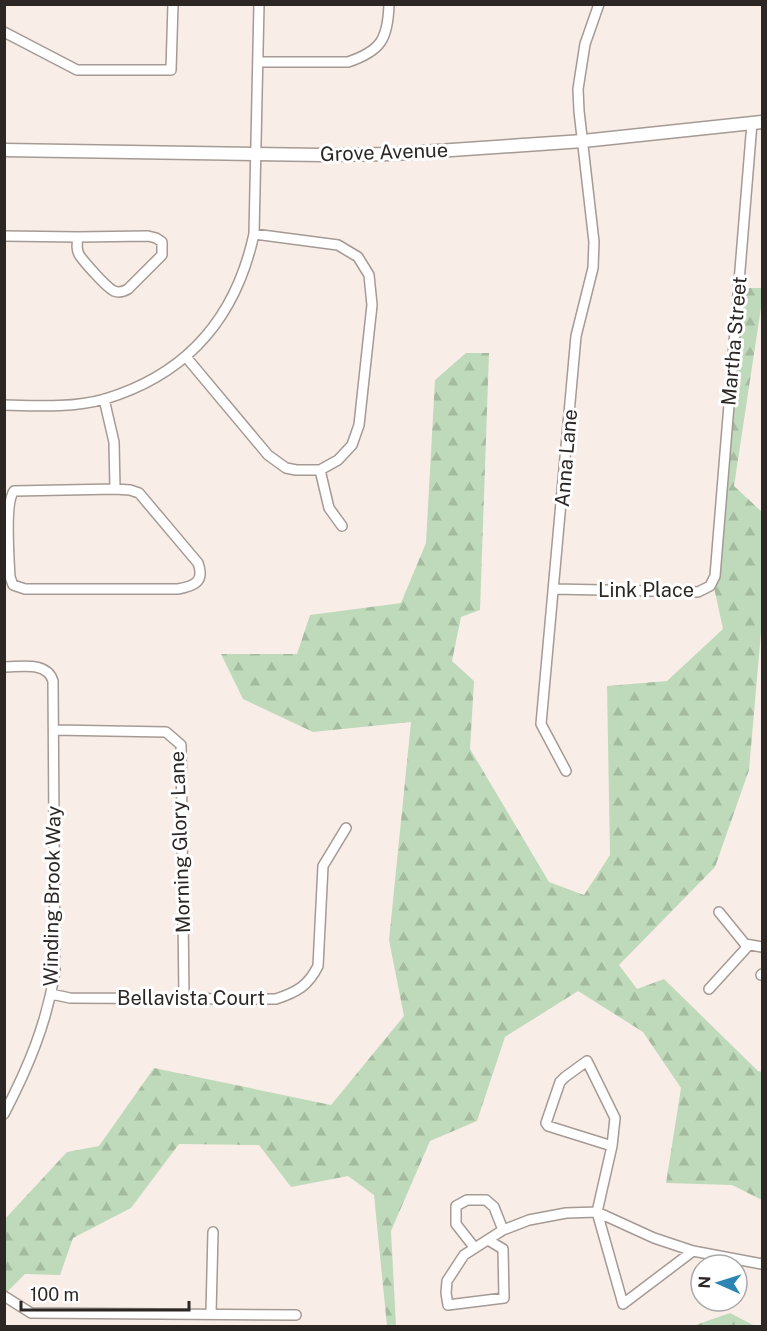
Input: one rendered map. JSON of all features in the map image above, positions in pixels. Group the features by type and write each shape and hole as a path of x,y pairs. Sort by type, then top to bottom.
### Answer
{"street":[{"path":"5,35 77,70 171,70 173,4"},
{"path":"4,405 71,405 105,399 162,375 186,357 208,335 229,305 245,269 254,234 259,4"},
{"path":"259,62 333,63 361,58 381,42 387,30 389,4"},
{"name":"Anna Lane","path":"566,771 541,724 576,336 593,259 594,242 579,111 580,66 599,4"},
{"name":"Grove Avenue","path":"4,150 393,154 583,141 757,123"},
{"name":"Martha Street","path":"716,560 757,123"},
{"path":"186,357 268,456 286,468 320,470 346,453 352,445 359,425 372,305 369,275 358,257 338,244 254,234"},
{"path":"4,236 156,238 162,242 162,255 128,289 122,292 113,291 80,256 77,247 78,237"},
{"path":"105,399 115,451 115,489"},
{"path":"320,470 329,508 342,526"},
{"path":"115,489 139,493 198,563 201,570 199,579 193,586 178,589 25,589 13,585 7,566 9,501 14,491 115,489"},
{"name":"Link Place","path":"554,589 698,592 710,586 715,576 716,560"},
{"name":"Winding Brook Way","path":"4,667 39,667 46,670 53,681 55,971 41,1035 24,1076 4,1114"},
{"name":"Morning Glory Lane","path":"54,730 166,732 180,745 184,998"},
{"name":"Bellavista Court","path":"51,994 70,998 276,999 305,987 318,966 324,866 346,828"},
{"path":"718,912 745,944 762,947"},
{"path":"709,989 749,945"},
{"path":"612,1146 548,1126 546,1123 561,1082 587,1061 615,1118 612,1146 597,1212 623,1304 693,1251"},
{"path":"474,1247 456,1224 456,1206 467,1200 486,1200 495,1207 503,1230"},
{"path":"488,1240 503,1249 504,1298 448,1305 447,1281 464,1255 474,1247 503,1230 529,1220 566,1213 597,1212 654,1238 693,1251 762,1264"},
{"path":"211,1314 213,1232"},
{"path":"4,1296 31,1313 296,1315"}],"green space":[{"path":"739,288 762,288 762,301 734,486 762,512 762,621 749,770 715,867 619,965 637,989 664,979 758,1071 762,1072 762,1200 732,1185 666,1183 681,1088 643,1032 578,991 505,1037 477,1121 430,1141 391,1231 396,1326 387,1326 374,1195 348,1176 291,1187 259,1145 179,1144 131,1208 73,1238 60,1275 25,1274 5,1294 4,1220 67,1152 99,1146 154,1068 331,1105 404,1016 389,940 411,722 313,732 243,699 221,654 297,654 310,615 401,603 426,543 435,380 466,353 489,353 480,610 461,617 452,661 474,681 470,749 549,882 584,895 610,855 607,686 667,681 723,629 710,569"},
{"path":"730,1313 755,1326 693,1326"}]}
